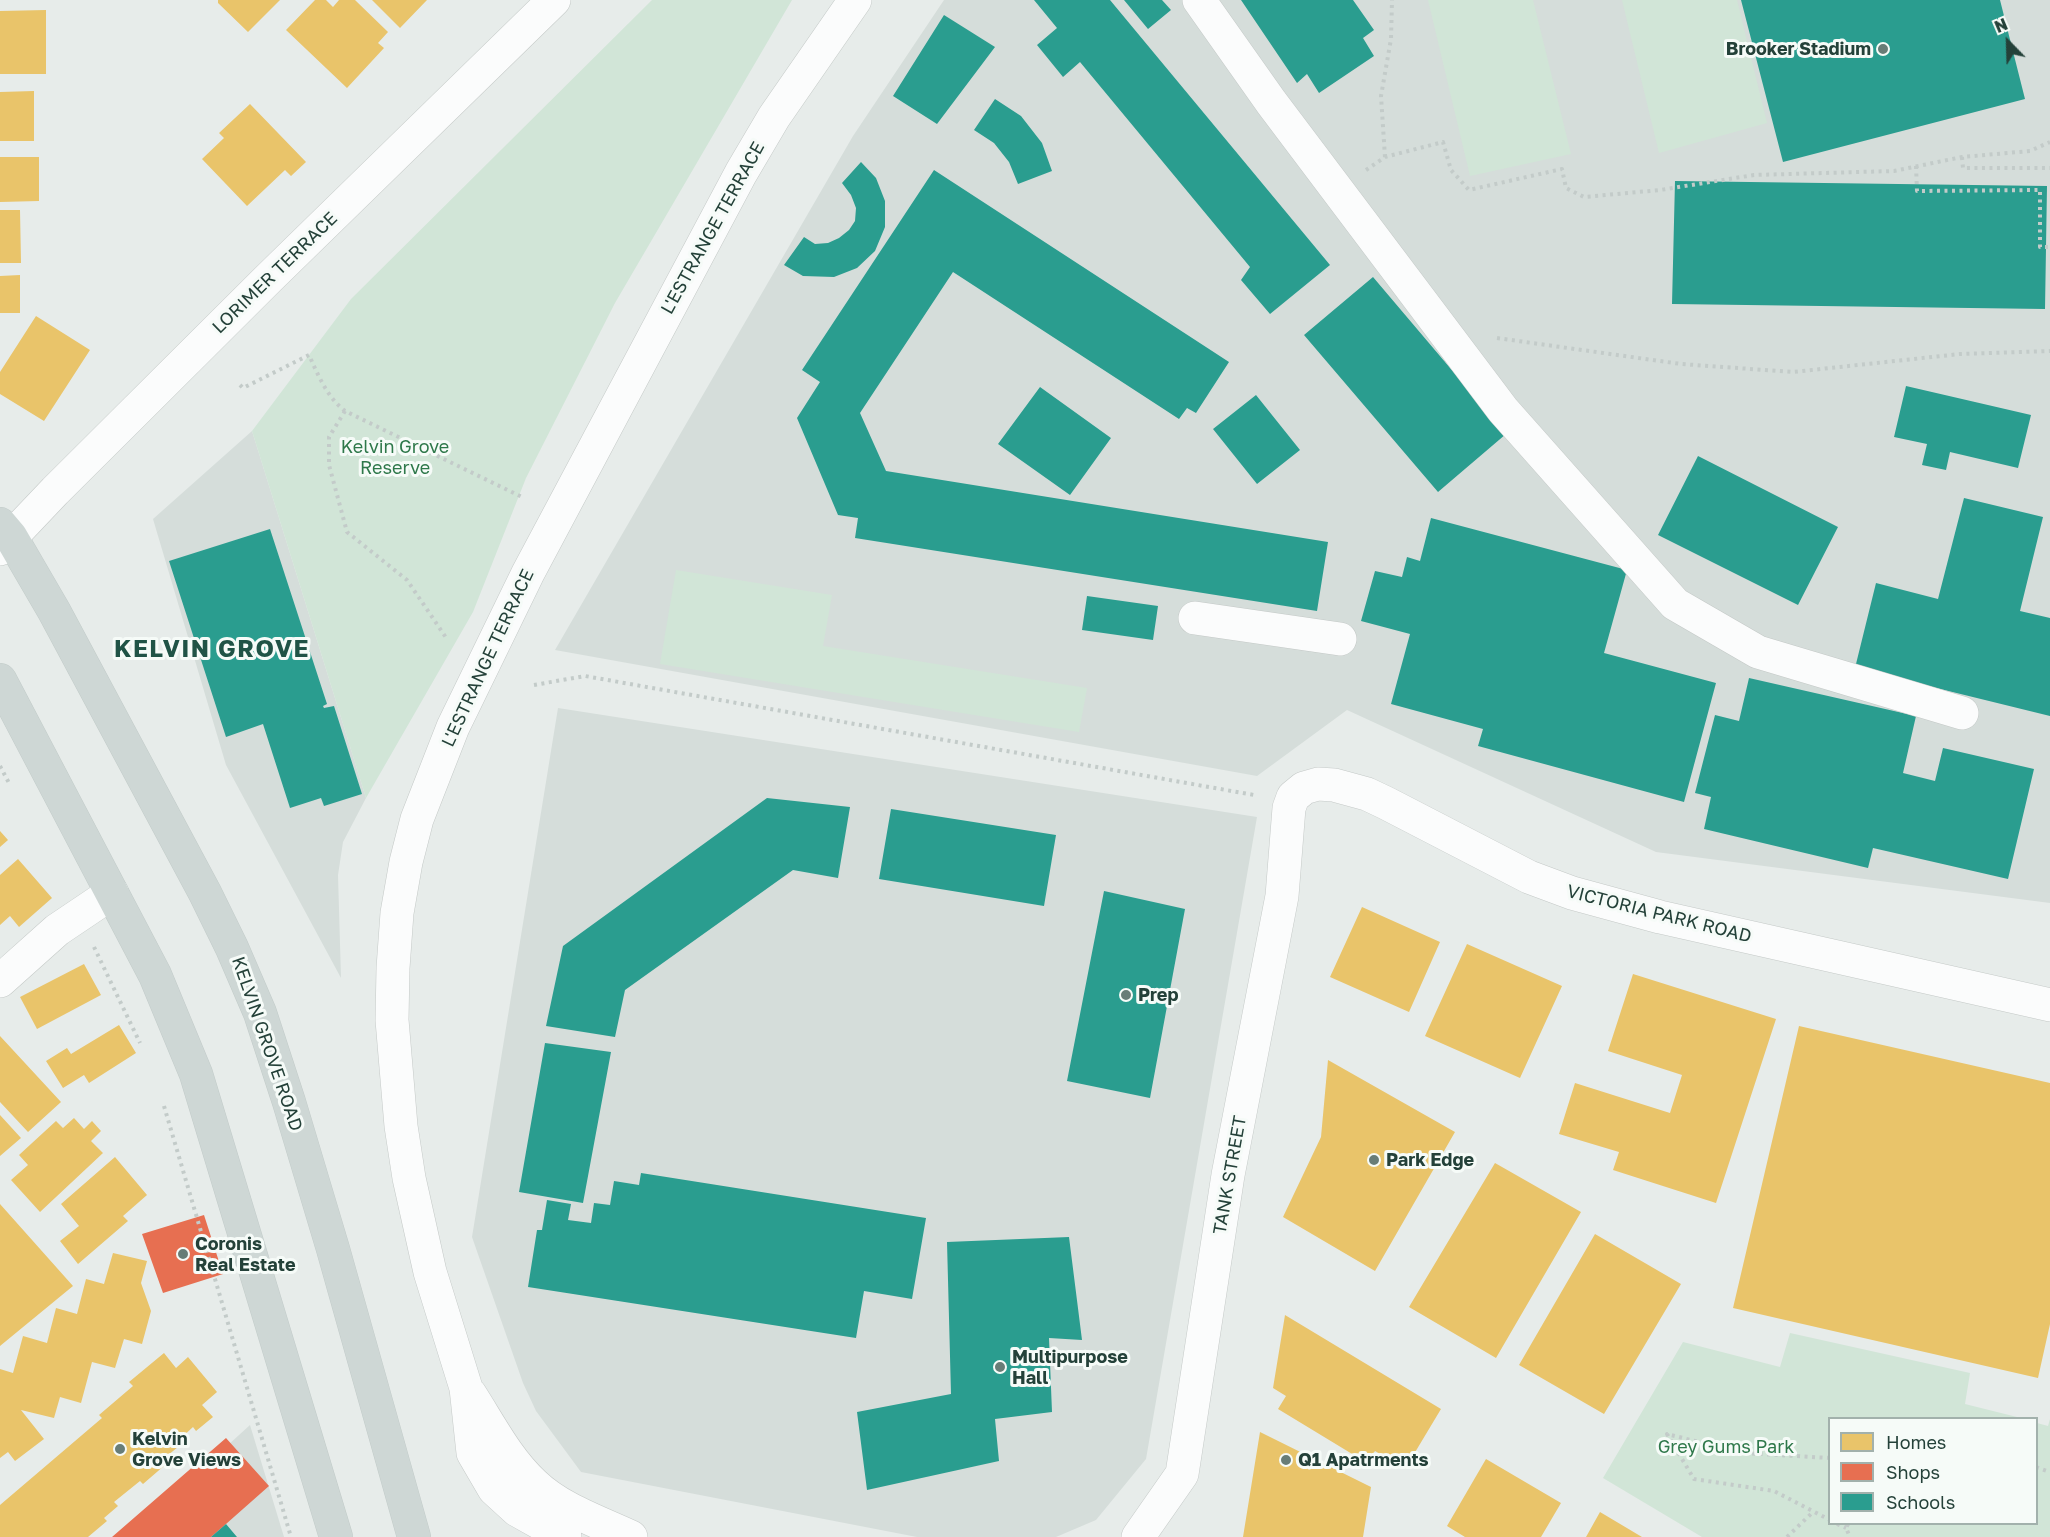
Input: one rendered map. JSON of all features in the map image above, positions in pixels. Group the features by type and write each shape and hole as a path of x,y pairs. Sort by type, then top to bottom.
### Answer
{"main road":[{"name":"KELVIN GROVE ROAD","path":"4,537 54,611 205,893 260,1013 333,1249 414,1537"},
{"path":"0,680 155,975 196,1074 336,1537"}],"street":[{"name":"LORIMER TERRACE","path":"4,537 55,491 554,0"},
{"name":"L'ESTRANGE TERRACE","path":"565,1537 517,1510 494,1489 473,1453 466,1388 417,1222 404,1147 392,1020 397,913 406,862 417,819 453,727 528,573 729,194 774,117 855,0"},
{"path":"1199,0 1271,102 1503,410 1675,604 1758,651 1962,713"},
{"path":"1195,618 1340,639"},
{"name":"VICTORIA PARK ROAD","path":"1291,801 1304,788 1318,784 1346,788 1386,803 1551,887 1660,916 2050,1005"},
{"name":"TANK STREET","path":"1138,1537 1182,1473 1228,1175 1282,896 1286,825 1291,801"},
{"path":"0,981 57,930 112,892"},
{"name":"L'ESTRANGE TERRACE","path":"466,1388 504,1448 535,1485 562,1504 631,1537"}],"path":[{"path":"1385,157 1381,96 1391,39 1392,0"},
{"path":"1338,189 1385,157 1443,142 1451,170 1469,190 1562,169 1566,188 1584,197 1660,190 1754,175 1894,171 1962,156 2030,151 2050,141"},
{"path":"1962,156 1963,168 2050,168"},
{"path":"1916,166 1917,191 2040,190 2040,247 2050,247"},
{"path":"1445,332 1682,364 1793,372 1960,354 2050,351"},
{"path":"240,385 243,388 309,355 323,384 345,411 522,497"},
{"path":"345,411 329,437 329,465 347,532 407,580 447,639"},
{"path":"534,685 585,676 1291,801"},
{"path":"92,944 145,1052"},
{"path":"161,1095 291,1537"},
{"path":"1828,1458 1743,1453 1667,1434 1695,1479 1774,1491 1828,1519"},
{"path":"1787,1537 1813,1512"},
{"path":"1847,1526 1850,1537"}],"shaded area":[{"path":"944,0 2050,0 2050,903 1656,852 1347,710 1257,776 555,650 853,136"},
{"path":"252,431 366,798 343,842 338,875 341,978 226,765 153,519"},
{"path":"558,708 1257,817 1146,1459 1096,1520 1056,1537 917,1537 581,1472 536,1411 523,1383 472,1237"},
{"path":"250,1425 284,1537 127,1537"}],"green space":[{"name":"Kelvin Grove Reserve","path":"652,0 792,0 615,303 526,478 473,612 366,798 252,431 351,299"},
{"path":"1428,0 1533,0 1571,154 1470,176"},
{"path":"1622,0 1737,0 1767,123 1659,153"},
{"path":"676,570 832,595 823,646 1087,688 1079,732 660,664"},
{"name":"Grey Gums Park","path":"1790,1333 1970,1373 1965,1404 2017,1417 1828,1417 1828,1525 2038,1525 2038,1423 2048,1426 2050,1419 2050,1537 1702,1537 1603,1478 1683,1342 1780,1367"}],"building: Homes":[{"path":"218,0 280,0 248,32 218,3"},
{"path":"315,0 326,0 333,7 339,0 355,0 388,32 378,43 384,48 347,88 286,30"},
{"path":"372,0 427,0 400,28"},
{"path":"46,10 46,74 0,74 0,11"},
{"path":"34,91 34,141 0,141 0,92"},
{"path":"250,104 306,162 291,176 285,170 247,206 202,159 224,138 219,133"},
{"path":"0,157 39,157 39,201 0,202"},
{"path":"0,210 20,210 21,263 0,263"},
{"path":"20,275 20,313 0,313 0,276"},
{"path":"36,316 90,350 44,421 0,394 0,372"},
{"path":"0,831 8,840 0,847"},
{"path":"18,859 52,898 19,927 10,916 0,925 0,875"},
{"path":"1362,907 1440,942 1409,1012 1330,977"},
{"path":"1467,944 1562,986 1520,1078 1425,1036"},
{"path":"84,964 101,995 37,1029 20,997"},
{"path":"1633,974 1776,1019 1716,1203 1613,1170 1619,1152 1559,1134 1575,1083 1670,1113 1682,1075 1608,1051"},
{"path":"119,1025 136,1053 89,1083 84,1075 63,1088 46,1061 67,1048 71,1054"},
{"path":"1799,1026 2050,1083 2050,1324 2038,1378 1733,1308"},
{"path":"0,1036 61,1102 28,1132 0,1102"},
{"name":"Park Edge","path":"1328,1060 1455,1132 1375,1271 1283,1217 1321,1137"},
{"path":"0,1115 21,1138 0,1156"},
{"path":"74,1118 84,1129 92,1121 101,1131 91,1141 103,1153 40,1212 11,1180 28,1165 19,1155 56,1121 63,1128"},
{"path":"115,1157 147,1195 123,1216 128,1221 78,1264 60,1241 79,1226 61,1204"},
{"name":"Park Edge","path":"1495,1163 1581,1212 1496,1358 1409,1307"},
{"path":"0,1204 73,1286 0,1346"},
{"path":"1595,1234 1681,1284 1604,1414 1519,1365"},
{"path":"113,1253 147,1261 141,1283 151,1311 142,1344 124,1339 115,1368 92,1362 81,1403 60,1397 54,1418 21,1410 44,1439 15,1461 8,1452 0,1458 0,1369 13,1373 23,1336 47,1343 56,1308 77,1314 86,1279 104,1284"},
{"path":"1285,1315 1441,1409 1405,1469 1375,1451 1367,1463 1278,1409 1286,1396 1273,1388"},
{"name":"Kelvin Grove Views","path":"164,1353 176,1368 188,1357 217,1392 202,1405 213,1417 196,1431 193,1427 180,1439 183,1443 168,1455 172,1459 143,1484 140,1481 114,1502 118,1506 104,1518 107,1521 88,1537 0,1537 0,1505 102,1418 99,1415 133,1386 129,1382"},
{"name":"Q1 Apatrments","path":"1260,1432 1371,1487 1363,1537 1243,1537"},
{"path":"1486,1459 1561,1503 1541,1537 1465,1537 1447,1526"},
{"path":"1600,1512 1642,1537 1586,1537"}],"building: Shops":[{"name":"Coronis Real Estate","path":"204,1215 223,1274 163,1293 142,1234"},
{"path":"226,1438 269,1486 226,1524 211,1537 112,1537"}],"building: Schools":[{"path":"1034,0 1110,0 1330,265 1270,314 1241,280 1250,267 1080,62 1063,77 1037,45 1057,28"},
{"path":"1124,0 1162,0 1171,10 1148,29"},
{"path":"1241,0 1353,0 1374,30 1363,38 1374,56 1319,93 1307,74 1297,83"},
{"name":"Brooker Stadium","path":"1741,0 2000,0 2025,99 1783,162"},
{"path":"944,15 995,47 937,124 893,96"},
{"path":"995,99 1021,116 1042,143 1052,171 1018,184 1009,162 994,143 974,130"},
{"path":"861,162 876,178 885,201 885,227 875,251 857,268 834,277 803,276 784,265 804,237 815,244 828,243 849,230 855,221 856,208 851,195 842,183"},
{"path":"934,170 1229,362 1196,413 1187,408 1179,419 953,272 860,413 886,471 1328,542 1317,611 855,538 858,518 838,515 797,418 820,382 802,370"},
{"path":"1675,181 2047,186 2045,309 1672,304"},
{"path":"1373,277 1506,434 1438,492 1304,335"},
{"path":"1906,386 2031,415 2018,468 1950,452 1946,470 1922,465 1927,444 1894,437"},
{"path":"1040,387 1111,438 1070,495 998,444"},
{"path":"1256,395 1300,450 1257,484 1213,429"},
{"path":"1698,456 1838,527 1798,605 1658,535"},
{"path":"1964,498 2043,517 2020,611 2050,618 2050,716 1855,668 1876,583 1938,599"},
{"path":"1431,518 1627,570 1604,653 1716,683 1684,802 1478,746 1483,729 1391,704 1410,634 1361,621 1375,571 1402,577 1407,557 1420,561"},
{"path":"270,529 327,704 323,706 324,708 334,706 362,794 324,806 321,798 290,808 263,724 226,737 169,561"},
{"path":"1087,596 1158,606 1153,640 1082,630"},
{"path":"1749,678 1916,716 1903,773 1935,781 1943,748 2034,769 2008,879 1873,848 1868,868 1704,829 1711,797 1695,793 1715,715 1739,721"},
{"path":"767,798 850,807 838,878 793,870 625,990 615,1037 546,1026 563,946"},
{"path":"891,809 1056,835 1044,906 879,879"},
{"name":"Prep","path":"1104,891 1185,909 1150,1098 1067,1081"},
{"path":"545,1043 611,1052 583,1203 519,1192"},
{"path":"641,1173 926,1218 912,1299 864,1291 856,1338 528,1287 537,1230 542,1230 547,1200 571,1204 568,1220 591,1223 594,1203 610,1205 614,1181 639,1185"},
{"name":"Multipurpose Hall","path":"1069,1237 1082,1340 1049,1338 1052,1412 995,1419 999,1461 867,1490 857,1412 951,1394 947,1242"},
{"path":"226,1524 237,1537 211,1537"}],"place":[{"name":"Brooker Stadium","path":"1883,49"},
{"name":"Prep","path":"1126,995"},
{"name":"Park Edge","path":"1374,1160"},
{"name":"Coronis Real Estate","path":"183,1254"},
{"name":"Multipurpose Hall","path":"1000,1367"},
{"name":"Kelvin Grove Views","path":"120,1449"},
{"name":"Q1 Apatrments","path":"1286,1460"}],"district":[{"name":"KELVIN GROVE","path":"212,649"}]}
